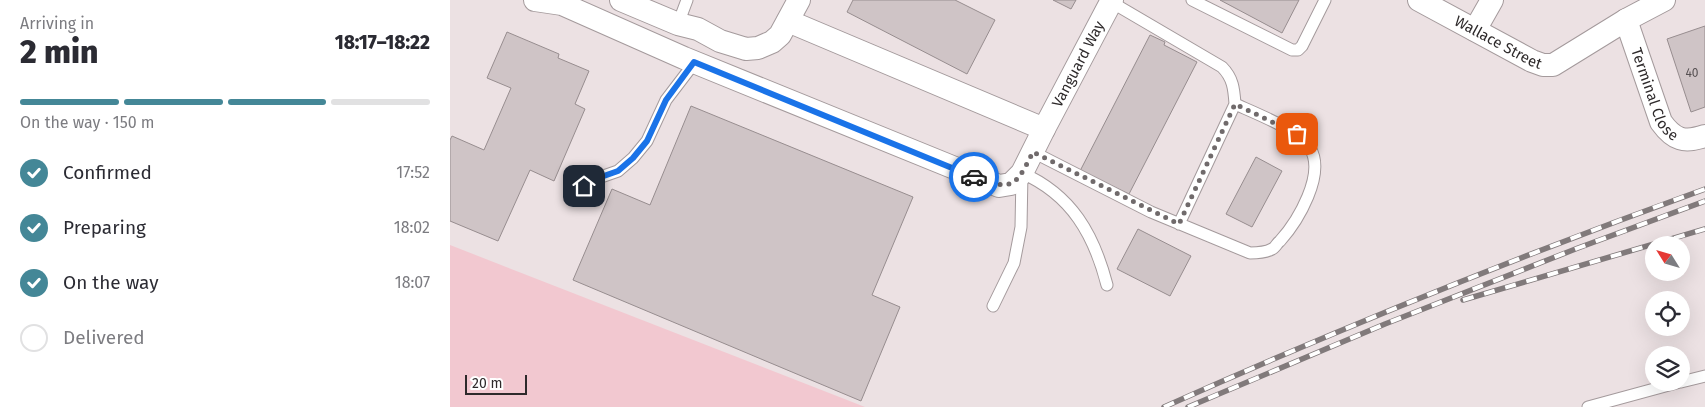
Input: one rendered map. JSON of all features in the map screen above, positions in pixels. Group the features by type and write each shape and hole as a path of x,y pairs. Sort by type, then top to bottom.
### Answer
{"street":[{"path":"535,0 562,4 689,60 999,186 1012,184 1022,173"},
{"path":"621,0 688,26 720,41 746,49 758,48 772,42 780,35 799,0"},
{"name":"Wallace Street","path":"1419,0 1532,61 1543,65 1553,65 1626,20"},
{"path":"1475,30 1492,0"},
{"path":"1626,20 1664,0"},
{"name":"Vanguard Way","path":"1022,173 1112,1"},
{"name":"Terminal Close","path":"1626,20 1660,122 1668,133 1680,139 1694,140 1705,136"},
{"path":"788,21 876,60 1044,129"},
{"path":"688,26 689,60"}],"lane":[{"path":"688,0 688,26"},
{"path":"1192,0 1292,50 1298,50 1302,46 1325,0"},
{"path":"1112,1 1222,67 1230,75 1234,85 1235,104 1179,224"},
{"path":"570,194 598,178 618,171 633,158 647,141 666,100 689,60"},
{"path":"1033,152 1179,224 1250,253 1260,253 1272,249 1286,235 1296,220 1306,200 1315,172 1314,157 1306,142 1297,134 1235,104"},
{"path":"993,306 1014,263 1021,226 1022,173 1036,179 1052,191 1087,230 1101,262 1106,285"},
{"path":"1690,380 1705,376"},
{"path":"1588,407 1648,391"}],"shaded area":[{"path":"450,245 865,407 450,407"}],"building":[{"path":"853,0 955,0 995,20 967,74 847,12"},
{"path":"1053,0 1076,0 1071,9"},
{"path":"1220,0 1299,0 1282,33"},
{"path":"1705,26 1705,107 1691,112 1667,39"},
{"path":"507,32 559,54 558,58 589,71 575,104 585,109 554,181 530,170 498,241 450,221 450,140 452,136 484,150 511,88 487,78"},
{"path":"1150,35 1165,42 1164,45 1197,62 1129,194 1080,171"},
{"path":"691,106 913,197 872,295 900,307 861,401 573,280 612,189 650,205"},
{"path":"1256,157 1282,171 1252,227 1226,214"},
{"path":"1138,229 1191,256 1170,296 1117,269"}],"railway":[{"path":"1164,407 1432,293 1705,189"},
{"path":"1188,407 1385,324 1578,248 1705,201"},
{"path":"1463,300 1705,229"}],"way so far":[{"path":"974,177 999,186 1012,184 1022,173 1033,152 1151,212 1179,224 1235,104 1297,134"}],"route":[{"path":"584,186 598,178 618,171 633,158 647,141 666,100 694,62 974,177"}]}
